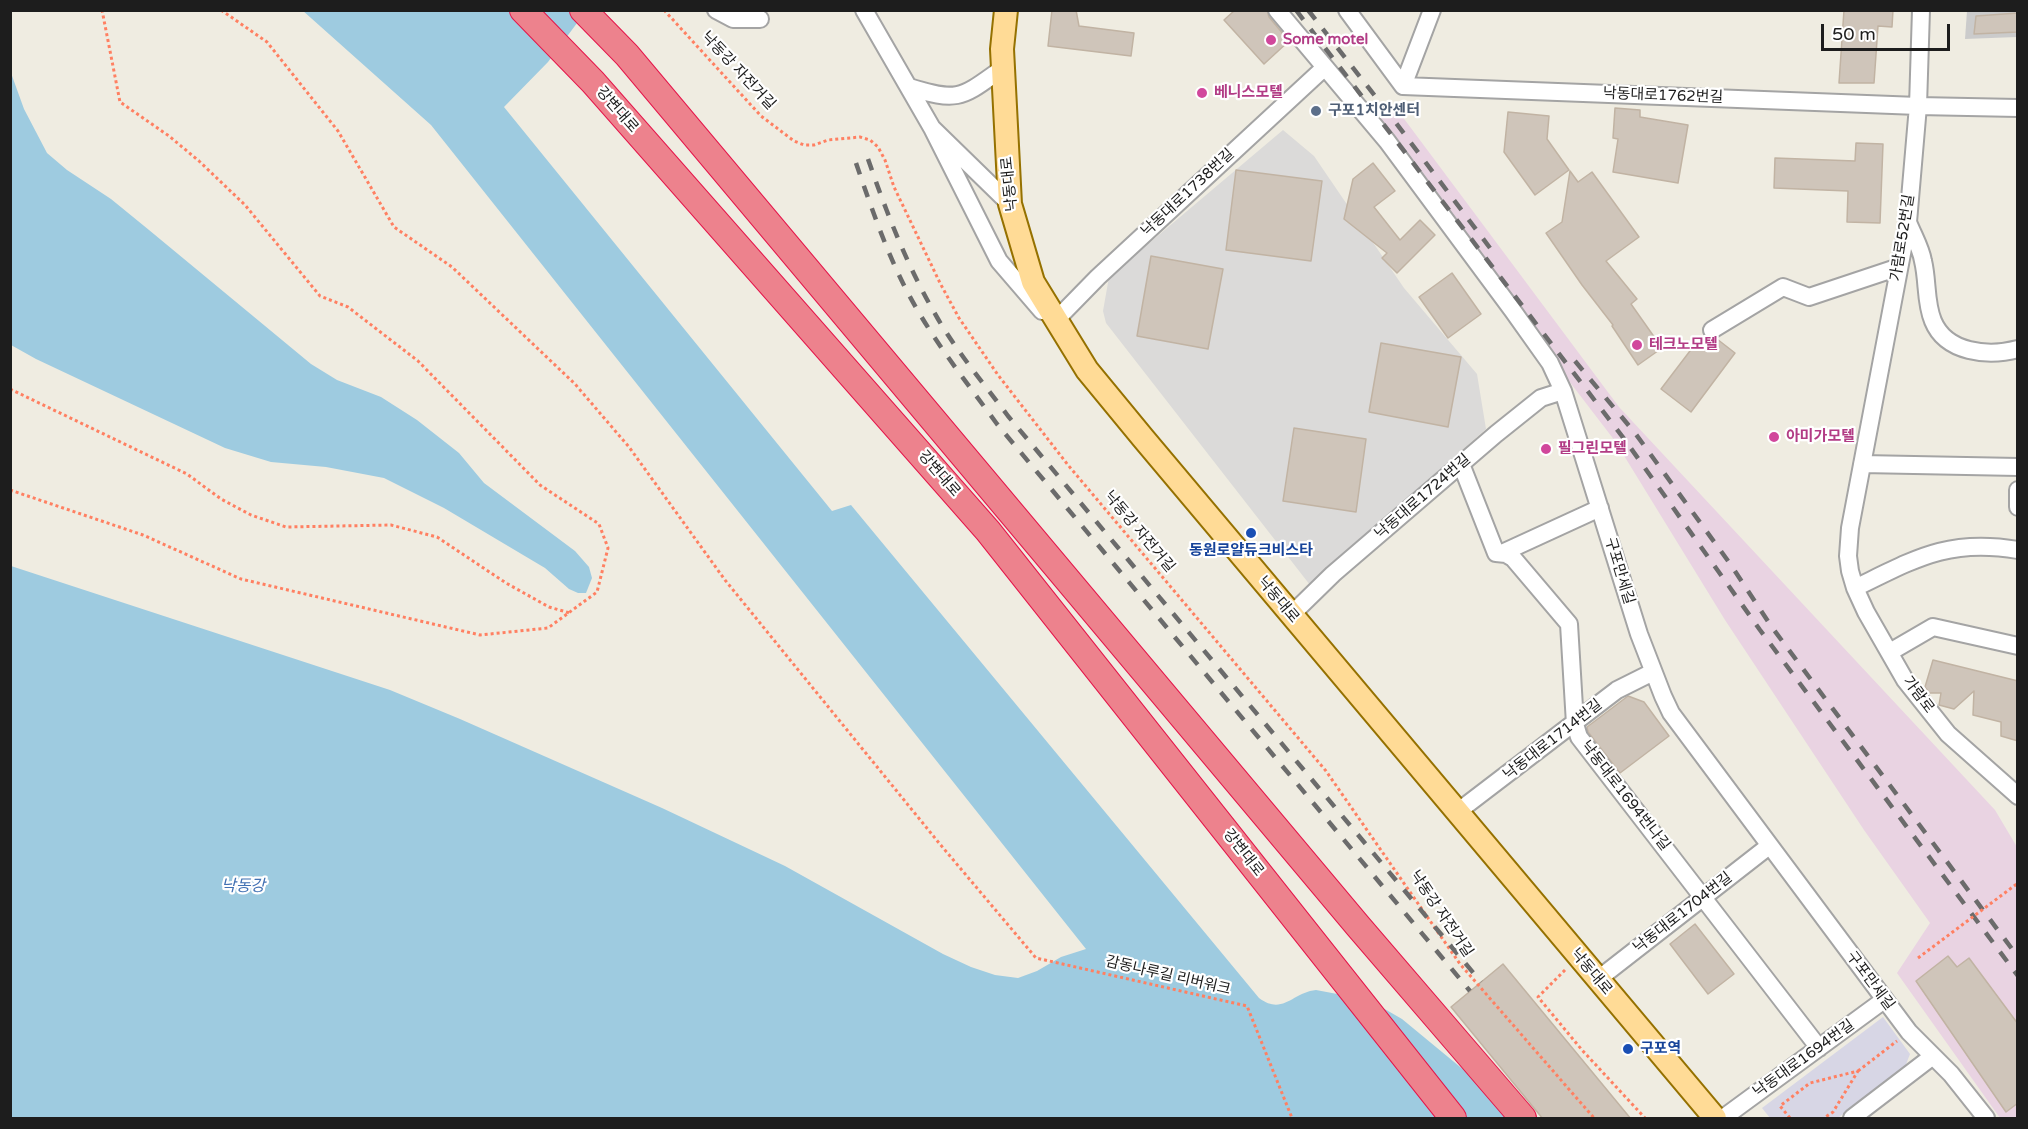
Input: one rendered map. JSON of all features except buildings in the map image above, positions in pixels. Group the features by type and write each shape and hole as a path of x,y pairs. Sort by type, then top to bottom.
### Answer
{"highway":[{"name":"강변대로","path":"523,10 593,82 988,531 1453,1119"},
{"name":"강변대로","path":"583,10 627,55 1358,926 1523,1119"}],"main road":[{"name":"낙동대로","path":"1006,10 1002,49 1010,204 1033,282 1055,321 1094,378 1456,813 1715,1119"}],"street":[{"path":"716,10 733,19 760,19"},
{"path":"864,10 932,128 999,261 1070,344"},
{"name":"구포만세길","path":"1277,10 1387,141 1550,363 1563,391 1653,672 1671,713 1908,1032 1951,1074 1986,1119"},
{"path":"1347,10 1403,86"},
{"path":"1403,86 1432,10"},
{"name":"가람로52번길","path":"1850,571 1848,556 1850,535 1908,222 1918,106 1921,10"},
{"path":"909,87 936,96 953,97 970,91 1003,68"},
{"name":"낙동대로1738번길","path":"1055,321 1098,277 1324,68"},
{"name":"낙동대로1762번길","path":"1403,86 2018,108"},
{"path":"932,128 1010,204"},
{"path":"1908,222 1923,260 1932,320 1939,332 1949,342 1976,351 1998,353 2018,350"},
{"path":"1712,330 1783,287 1809,297 1899,267"},
{"name":"낙동대로1724번길","path":"1291,615 1333,574 1541,398 1563,391"},
{"name":"낙동대로1694번나길","path":"1461,464 1496,553 1513,558 1569,624 1575,724 1580,737 1820,1048"},
{"path":"1862,464 2018,467"},
{"path":"2018,490 2018,507"},
{"path":"1502,553 1600,508"},
{"path":"1856,588 1918,557 1955,547 1996,546 2018,550"},
{"name":"가람로","path":"1850,571 1866,612 1905,680 1948,734 2018,796"},
{"path":"1890,652 1933,627 2018,646"},
{"name":"낙동대로1714번길","path":"1456,813 1617,690 1653,672"},
{"name":"낙동대로1704번길","path":"1597,980 1769,846"},
{"name":"낙동대로1694번길","path":"1723,1119 1884,1000"},
{"path":"1862,1115 1933,1056"}],"path":[{"path":"10,490 144,535 241,579 480,635 548,628 597,592 608,548 599,524 540,485 418,360 348,307 320,296 245,205 176,142 120,102 102,10"},
{"name":"감동나루길 리버워크","path":"221,10 267,42 338,131 394,227 453,267 575,384 629,447 725,580 939,843 1036,958 1247,1006 1292,1119"},
{"name":"낙동강 자전거길","path":"664,10 761,116 794,141 804,145 814,145 828,140 860,137 870,140 878,147 894,187 940,283 959,318 998,375 1068,465 1326,771 1460,964 1594,1119"},
{"path":"10,389 188,474 221,499 251,515 286,527 392,525 437,537 506,583 549,606 570,613"},
{"path":"1918,958 2018,883"},
{"path":"1578,957 1538,997 1645,1119"},
{"path":"1824,1119 1833,1112 1858,1071 1908,1032"},
{"path":"1790,1119 1780,1106 1810,1083 1858,1071"},
{"path":"1634,1119 1640,1113"}],"shaded area":[{"path":"1967,11 2017,11 2017,37 1965,39"},
{"path":"1396,108 1619,407 1995,810 2017,847 2017,1118 2000,1118 1897,973 1930,923 1864,830 1725,620 1615,441 1371,123"},
{"path":"1283,130 1314,156 1404,288 1477,374 1486,429 1310,585 1106,323 1103,311 1109,277"},
{"path":"1883,1017 1910,1054 1905,1067 1838,1118 1770,1118 1762,1108"}],"water":[{"name":"낙동강","path":"302,10 586,11 548,62 504,107 832,511 851,505 1259,998 1275,1005 1316,990 1369,1000 1402,1019 1482,1085 1515,1118 11,1118 11,566 390,690 460,719 662,808 785,866 943,954 971,967 995,975 1018,978 1037,971 1061,957 1086,949 431,125"},
{"path":"11,73 24,109 47,153 67,170 111,199 311,364 337,380 381,397 417,420 459,453 484,483 575,551 589,567 592,578 586,593 578,593 569,589 545,568 444,508 384,478 326,467 271,462 225,448 11,345"}],"railway":[{"path":"1296,10 1625,440 1760,630 2018,976"},
{"path":"1308,10 1490,248"},
{"path":"868,159 917,280 946,332 972,368 1008,416 1481,982"},
{"path":"856,163 881,234 909,295 944,352 997,424 1470,991"},
{"path":"1575,361 1635,433 1731,565 1771,626 2018,957"}],"place":[{"name":"Some motel","path":"1271,40"},
{"name":"베니스모텔","path":"1202,93"},
{"name":"구포1치안센터","path":"1316,111"},
{"name":"테크노모텔","path":"1637,345"},
{"name":"아미가모텔","path":"1774,437"},
{"name":"필그린모텔","path":"1546,449"},
{"name":"동원로얄듀크비스타","path":"1251,533"},
{"name":"구포역","path":"1628,1049"}]}
